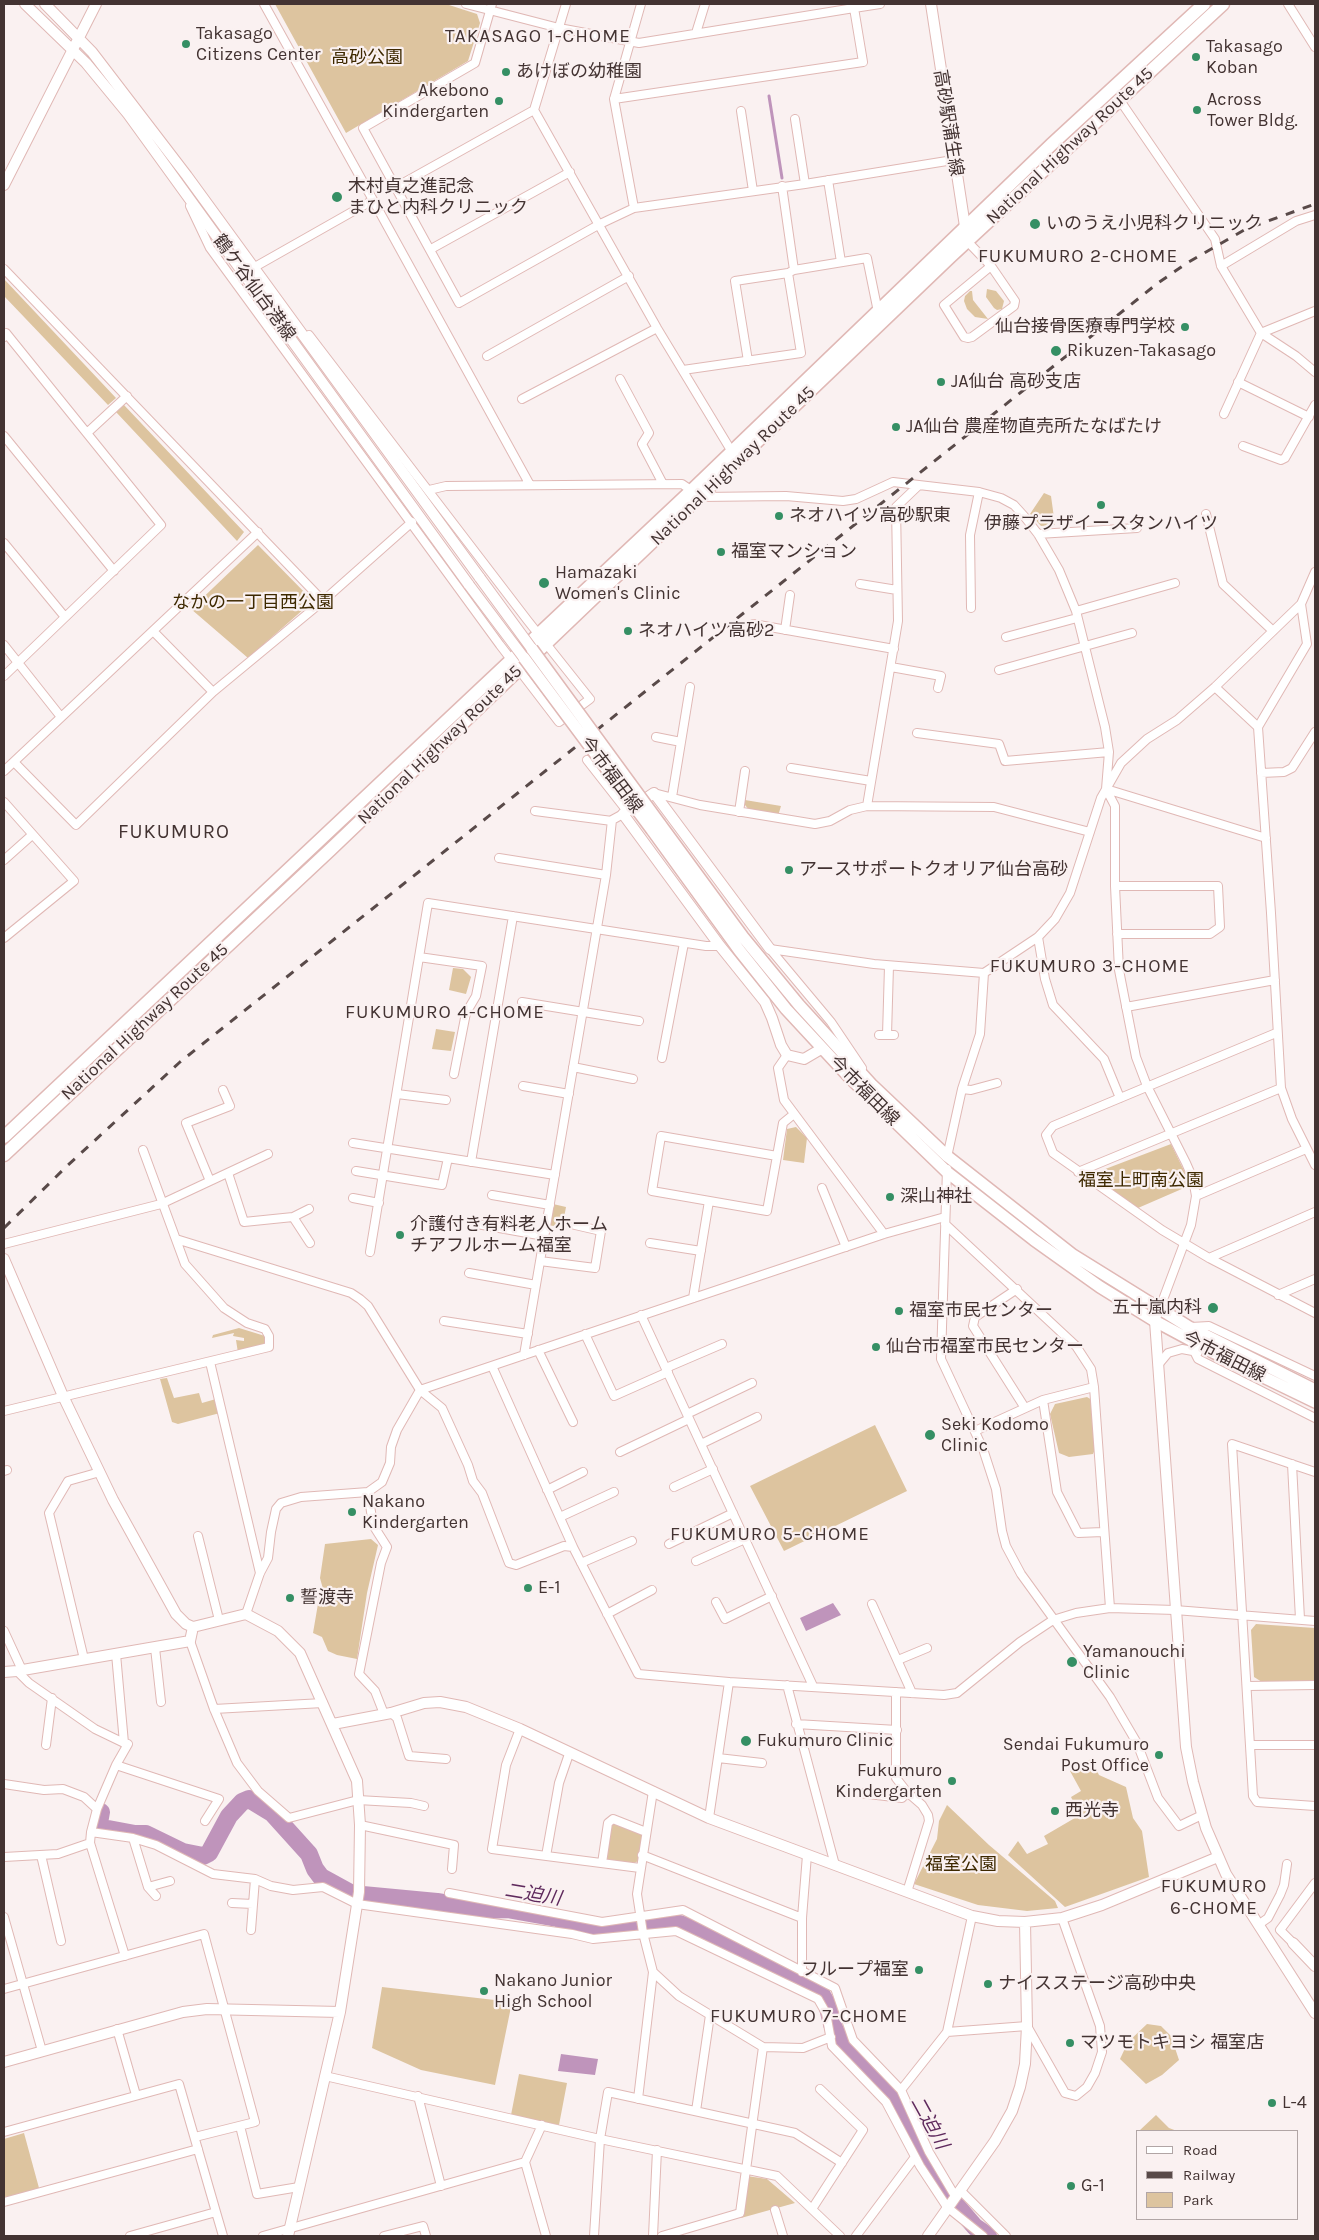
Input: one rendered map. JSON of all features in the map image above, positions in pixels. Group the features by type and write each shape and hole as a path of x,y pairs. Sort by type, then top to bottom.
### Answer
{"highway":[{"name":"National Highway Route 45","path":"4,1137 518,662 966,235 1052,144 1204,4"},
{"name":"National Highway Route 45","path":"696,493 732,452 878,312 1119,99 1223,4"},
{"name":"National Highway Route 45","path":"4,1155 330,850 518,662"}],"main road":[{"name":"今市福田線","path":"532,649 739,950 821,1049 947,1172 1041,1246 1100,1287 1155,1321 1222,1358 1237,1358 1315,1390"},
{"name":"今市福田線","path":"518,662 656,827 799,1004 871,1084 947,1156 1073,1255 1237,1358 1315,1402"}],"street":[{"name":"鶴ケ谷仙台港線","path":"25,4 73,50 128,114 469,585 518,662"},
{"name":"鶴ケ谷仙台港線","path":"44,4 79,37 175,161 532,649"},
{"path":"4,185 96,4"},
{"path":"264,4 530,485"},
{"path":"466,4 491,8 559,28 639,43 854,6 880,4"},
{"path":"396,187 534,110 566,4"},
{"path":"634,208 614,99 641,4"},
{"path":"696,33 705,4"},
{"name":"高砂駅蒲生線","path":"931,4 953,160 966,235"},
{"path":"1288,4 1315,46"},
{"path":"614,99 863,62 854,6"},
{"path":"491,8 475,63 363,128 459,303 600,224 634,208 805,184 953,160"},
{"path":"1119,99 1215,239 1221,266 1261,333 1296,356 1315,372"},
{"path":"534,110 657,328 732,452"},
{"path":"741,111 753,191"},
{"path":"795,119 805,184"},
{"path":"431,249 570,172"},
{"path":"828,180 841,262"},
{"path":"178,181 210,248 518,662 559,722 590,699 291,313 265,285"},
{"path":"683,370 800,352 782,186"},
{"path":"253,268 373,200"},
{"path":"1221,266 1296,220 1315,215"},
{"path":"966,235 991,266 1014,296 1014,306 972,337 964,337 944,306 991,266"},
{"path":"748,360 735,281 868,258 878,312"},
{"path":"4,269 323,601"},
{"path":"487,356 629,276"},
{"path":"1224,414 1261,333 1315,311"},
{"path":"522,399 657,328"},
{"path":"4,337 6,332 161,525 4,676"},
{"path":"620,380 649,433 642,444 664,484"},
{"path":"1238,382 1308,417"},
{"path":"87,433 127,396"},
{"path":"1243,446 1281,460 1285,458 1315,405"},
{"path":"4,436 114,571"},
{"path":"429,490 446,486 682,484 696,493 786,496 843,501 856,499 893,482 979,492 1001,498 1014,505 1038,534 1059,570 1076,614 1105,727 1108,752 1106,789 1116,806 1115,886 1119,970 1136,1058 1147,1086 1172,1133 1193,1179 1196,1196 1195,1210 1184,1244 1155,1321 1186,1747 1202,1815 1218,1857 1236,1892 1315,2013"},
{"path":"866,806 898,621 896,507 918,486"},
{"path":"971,608 970,535 979,492"},
{"path":"1206,514 1223,584 1273,631"},
{"path":"14,762 76,825 213,692 323,601 412,522"},
{"path":"1038,534 1137,528"},
{"path":"4,772 258,532"},
{"path":"4,543 65,617"},
{"path":"770,949 888,966 984,972 1038,937 1055,919 1070,893 1106,789 1121,763 1147,739 1177,720 1301,604 1312,591 1315,572"},
{"path":"1006,636 1175,583"},
{"path":"860,584 897,590"},
{"path":"785,630 790,595"},
{"path":"1301,604 1307,644 1258,728 1281,1088 1306,1149 1315,1165"},
{"path":"753,624 894,649"},
{"path":"153,631 213,692"},
{"path":"999,670 1132,634"},
{"path":"1307,644 1315,647"},
{"path":"4,645 61,718"},
{"path":"891,667 941,676 938,688"},
{"path":"672,797 690,687"},
{"path":"1214,687 1258,728"},
{"path":"1261,773 1284,772 1292,768 1315,732"},
{"path":"917,733 999,744 1005,761 1108,752"},
{"path":"656,737 681,742"},
{"path":"587,760 720,946 765,1002 780,1044 787,1055 804,1059 821,1049"},
{"path":"791,768 871,781"},
{"path":"739,812 745,771"},
{"path":"1106,789 1266,838"},
{"path":"654,792 700,805 815,824 830,821 850,810 866,806 1002,808 1090,832"},
{"path":"535,811 612,822 654,792"},
{"path":"654,792 770,949 831,1022 848,1045 871,1084"},
{"path":"4,802 74,881 4,938"},
{"path":"524,1355 606,875 612,822"},
{"path":"4,860 32,835"},
{"path":"500,858 606,875"},
{"path":"1115,886 1218,886 1220,927 1210,934 1117,934"},
{"path":"370,1252 428,903 684,943 720,946"},
{"path":"471,1162 513,916"},
{"path":"1038,937 1045,979 1053,1005 1104,1059 1120,1098"},
{"path":"662,1058 684,943"},
{"path":"419,956 482,966 476,996 466,1013 454,1074"},
{"path":"887,1035 888,966"},
{"path":"984,972 980,1034 962,1089 947,1156 941,1359 975,1431 996,1489 1006,1546 1021,1574 1110,1697 1137,1743 1158,1798 1179,1826 1202,1815"},
{"path":"1126,1007 1275,980"},
{"path":"522,1002 639,1020"},
{"path":"1276,1033 1053,1126 1046,1135 1053,1153 1184,1244 1315,1313"},
{"path":"787,1055 778,1068 784,1100 884,1234"},
{"path":"574,1068 633,1079"},
{"path":"962,1089 971,1090 997,1083"},
{"path":"522,1086 569,1094"},
{"path":"1078,1172 1281,1088"},
{"path":"210,1181 186,1123 230,1106 223,1090"},
{"path":"397,1094 446,1100"},
{"path":"777,1156 661,1136 652,1191 767,1212 783,1123 794,1114"},
{"path":"353,1143 555,1175"},
{"path":"1196,1196 1306,1149"},
{"path":"4,1411 270,1347 269,1336 265,1329 247,1323 224,1308 185,1264 161,1204 143,1150"},
{"path":"4,1244 161,1204 268,1154"},
{"path":"356,1171 442,1185 448,1158"},
{"path":"228,1173 244,1222 293,1217 309,1209"},
{"path":"822,1188 846,1247"},
{"path":"492,1195 550,1205"},
{"path":"353,1198 379,1203"},
{"path":"693,1298 709,1201"},
{"path":"1209,1258 1315,1212"},
{"path":"293,1217 310,1243"},
{"path":"246,1614 260,1574 268,1558 276,1509 281,1503 301,1497 368,1492 382,1482 390,1463 391,1447 397,1430 420,1390 641,1314 884,1234 945,1220"},
{"path":"945,1220 1076,1346 1091,1369 1094,1387 1110,1608"},
{"path":"477,1224 544,1236"},
{"path":"540,1261 595,1268 601,1231 575,1225"},
{"path":"176,1239 351,1292 368,1306 420,1390 442,1408 468,1465 473,1481 482,1493 509,1563 516,1565 564,1546 573,1547"},
{"path":"650,1243 701,1251"},
{"path":"4,1260 63,1396 100,1472 176,1614 186,1624 193,1627 246,1614 278,1631 300,1653 357,1781 360,1825 358,1899 340,2012 289,2232"},
{"path":"469,1273 536,1285"},
{"path":"1278,1295 1315,1279"},
{"path":"1017,1289 975,1317 973,1326 1025,1408"},
{"path":"641,1314 813,1686"},
{"path":"444,1321 528,1334"},
{"path":"1190,1327 1209,1326 1315,1376"},
{"path":"584,1334 614,1396 722,1344"},
{"path":"1158,1365 1168,1353 1182,1349 1222,1358"},
{"path":"538,1350 573,1422"},
{"path":"1194,1351 1198,1359 1315,1418"},
{"path":"210,1362 260,1574"},
{"path":"492,1366 573,1547 638,1674 728,1682 912,1693 957,1693 1020,1642 1053,1620 1076,1613 1110,1608 1175,1610 1315,1620"},
{"path":"620,1452 752,1383"},
{"path":"975,1431 1043,1400 1094,1387"},
{"path":"1043,1400 1057,1492 1078,1533 1103,1532"},
{"path":"701,1444 757,1417"},
{"path":"1315,1472 1232,1444 1248,1686 1253,1796 1257,1802 1315,1806"},
{"path":"1292,1464 1300,1619"},
{"path":"674,1487 712,1469"},
{"path":"84,1660 49,1513 68,1481 100,1472"},
{"path":"547,1490 583,1472"},
{"path":"368,1492 373,1525 387,1547 381,1563 359,1674 375,1691 387,1714 397,1718 409,1756 446,1759"},
{"path":"560,1517 614,1492"},
{"path":"669,1544 733,1513"},
{"path":"198,1536 219,1620"},
{"path":"696,1561 745,1539"},
{"path":"581,1563 632,1541"},
{"path":"607,1614 652,1590"},
{"path":"716,1602 725,1619 772,1596"},
{"path":"872,1604 912,1693"},
{"path":"193,1627 190,1641 214,1709 237,1763 258,1791 290,1818 358,1800 411,1803 424,1806"},
{"path":"4,1632 20,1670 28,1683 94,1729 128,1744 116,1765 97,1809 90,1843 125,1956"},
{"path":"4,1672 190,1641"},
{"path":"155,1648 161,1702"},
{"path":"898,1660 927,1648"},
{"path":"116,1654 124,1743"},
{"path":"709,1818 728,1682"},
{"path":"1248,1686 1315,1684"},
{"path":"787,1685 835,1865"},
{"path":"896,1692 896,1778 907,1792 922,1805 929,1820 907,1892"},
{"path":"46,1745 52,1698"},
{"path":"333,1724 440,1702 479,1711 709,1818 972,1916 1025,1922 1062,1918 1102,1906 1218,1857"},
{"path":"214,1709 322,1703"},
{"path":"796,1724 897,1730"},
{"path":"520,1729 506,1765 492,1848 640,1868"},
{"path":"1251,1745 1315,1745"},
{"path":"546,1856 559,1783 570,1754"},
{"path":"718,1758 762,1764"},
{"path":"116,1765 219,1799 205,1821"},
{"path":"4,1784 44,1790 63,1789 84,1797 97,1809"},
{"path":"638,2099 654,1972 643,1933 637,1894 653,1791"},
{"path":"860,1793 902,1798 907,1792"},
{"path":"602,1863 608,1823 613,1818 646,1832"},
{"path":"360,1825 454,1845 452,1869"},
{"path":"91,1832 133,1838 156,1844 213,1874 255,1879 271,1886 293,1890 323,1887 358,1899 593,1939 676,1931 818,1999 826,2013 832,2046 886,2102 915,2157 946,2208 983,2236"},
{"path":"133,1838 148,1887 156,1896"},
{"path":"4,1857 58,1854 90,1843"},
{"path":"642,1855 802,1918"},
{"path":"802,1972 802,1918 807,1855"},
{"path":"41,1856 61,1941"},
{"path":"1258,1926 1268,1918 1280,1895 1287,1864"},
{"path":"251,1930 255,1879"},
{"path":"148,1887 170,1881"},
{"path":"1315,1883 1280,1930 1315,1966"},
{"path":"449,1892 602,1922 683,1910 835,1988 853,2040 901,2090 929,2152 957,2193 1006,2236"},
{"path":"232,1902 253,1904"},
{"path":"901,2090 947,2032 972,1916"},
{"path":"1027,2026 1065,2093 1076,2096 1087,2087 1095,2073 1102,2044 1100,2026 1062,1918"},
{"path":"4,1920 42,2050"},
{"path":"928,2236 995,2141 1012,2111 1025,2064 1027,2026 1025,1922"},
{"path":"4,1989 204,1934 255,2122 195,2137"},
{"path":"654,1972 678,1996 763,2047 802,2048 831,2037"},
{"path":"4,2062 183,2012 226,2010 340,2012"},
{"path":"696,2111 710,2015"},
{"path":"947,2032 1027,2026"},
{"path":"117,2029 136,2095"},
{"path":"662,2236 740,2213 763,2047"},
{"path":"325,2076 600,2139 778,2176 840,2236"},
{"path":"4,2132 178,2084 223,2236"},
{"path":"812,2209 863,2130 820,2089"},
{"path":"594,2236 600,2139 608,2092 795,2133 842,2163"},
{"path":"418,2096 441,2186"},
{"path":"542,2125 525,2162 546,2236"},
{"path":"240,2126 257,2194 299,2187"},
{"path":"4,2202 198,2149"},
{"path":"653,2236 657,2150"},
{"path":"856,2236 915,2157"},
{"path":"262,2236 289,2232 525,2162"},
{"path":"775,2210 783,2236"},
{"path":"130,2236 216,2212"},
{"path":"384,2236 423,2226 426,2236"}],"green space":[{"name":"高砂公園","path":"275,4 446,4 477,14 480,23 468,61 346,133"},
{"path":"4,279 116,398 108,405 4,296"},
{"path":"987,289 996,291 1004,301 1002,309 997,310 994,308 986,297"},
{"path":"972,291 973,300 988,319 975,317 967,309 964,301 965,296"},
{"path":"124,405 244,532 237,541 116,412"},
{"path":"1044,493 1051,496 1055,525 1041,526 1030,514"},
{"name":"なかの一丁目西公園","path":"258,545 313,601 248,658 191,609"},
{"path":"745,800 781,806 778,816 750,811 745,805"},
{"path":"453,968 463,969 471,977 466,994 449,990"},
{"path":"436,1029 455,1032 451,1051 432,1049"},
{"path":"796,1127 807,1138 804,1163 783,1160 787,1129"},
{"name":"福室上町南公園","path":"1171,1144 1191,1185 1138,1208 1098,1180 1100,1171"},
{"path":"553,1204 566,1207 562,1228 549,1225"},
{"path":"239,1328 265,1336 267,1344 238,1353 236,1340 244,1341 244,1338 233,1336 234,1333 212,1338 213,1335"},
{"path":"167,1378 174,1398 199,1393 202,1403 216,1399 220,1413 178,1424 172,1422 160,1379"},
{"path":"1087,1397 1092,1400 1096,1447 1093,1454 1069,1457 1059,1453 1050,1414 1055,1404"},
{"path":"875,1425 907,1491 784,1551 750,1486"},
{"path":"371,1539 378,1545 367,1593 357,1659 337,1655 328,1651 322,1637 313,1633 319,1598 323,1589 320,1578 325,1544"},
{"path":"1256,1624 1315,1628 1315,1681 1262,1682 1254,1677 1251,1630"},
{"path":"1091,1759 1099,1775 1126,1787 1133,1818 1142,1831 1149,1877 1065,1907 1008,1855 1018,1841 1027,1854 1048,1844 1044,1836 1080,1815 1071,1797 1081,1791 1070,1771"},
{"name":"福室公園","path":"947,1805 989,1845 1055,1901 1058,1908 1027,1911 978,1905 914,1884 937,1839 939,1821"},
{"path":"613,1822 643,1833 638,1861 631,1865 605,1861 610,1827"},
{"path":"382,1987 512,2002 495,2085 421,2070 372,2048"},
{"path":"1147,2024 1161,2026 1171,2036 1179,2060 1162,2075 1146,2084 1120,2059 1128,2042"},
{"path":"519,2074 567,2083 559,2125 511,2115"},
{"path":"1156,2115 1169,2128 1174,2130 1140,2130"},
{"path":"24,2133 39,2188 4,2198 4,2139"},
{"path":"747,2176 767,2179 795,2203 741,2218"}],"shaded area":[{"path":"833,1603 841,1615 806,1631 800,1618"},
{"path":"561,2054 598,2059 595,2075 558,2071"}],"waterway":[{"path":"769,96 782,178"},
{"name":"二迫川","path":"101,1812 99,1823 103,1828 135,1834 146,1834 183,1852 203,1856 209,1853 229,1816 242,1802 249,1799 272,1813 309,1854 315,1869 321,1877 352,1894 437,1902 485,1910 507,1909 557,1918 586,1930 644,1922 672,1922 689,1927 788,1978 820,1992 827,2004 832,2024 842,2044 899,2107 919,2149 947,2195"},
{"name":"二迫川","path":"957,2206 975,2227 988,2236"}],"railway":[{"path":"4,1228 67,1166 180,1062 1158,283 1187,263 1246,229 1315,204"}],"place":[{"name":"Takasago Citizens Center","path":"186,44"},
{"name":"Takasago Koban","path":"1196,57"},
{"name":"あけぼの幼稚園","path":"506,72"},
{"name":"Akebono Kindergarten","path":"499,101"},
{"name":"Across Tower Bldg.","path":"1197,110"},
{"name":"木村貞之進記念 まひと内科クリニック","path":"337,197"},
{"name":"いのうえ小児科クリニック","path":"1035,224"},
{"name":"仙台接骨医療専門学校","path":"1185,327"},
{"name":"Rikuzen-Takasago","path":"1056,351"},
{"name":"JA仙台 高砂支店","path":"941,382"},
{"name":"JA仙台 農産物直売所たなばたけ","path":"896,427"},
{"name":"伊藤プラザイースタンハイツ","path":"1101,505"},
{"name":"ネオハイツ高砂駅東","path":"779,516"},
{"name":"福室マンション","path":"721,552"},
{"name":"Hamazaki Women's Clinic","path":"544,583"},
{"name":"ネオハイツ高砂2","path":"628,631"},
{"name":"アースサポートクオリア仙台高砂","path":"789,870"},
{"name":"深山神社","path":"890,1197"},
{"name":"介護付き有料老人ホーム チアフルホーム福室","path":"400,1235"},
{"name":"五十嵐内科","path":"1213,1308"},
{"name":"福室市民センター","path":"899,1311"},
{"name":"仙台市福室市民センター","path":"876,1347"},
{"name":"Seki Kodomo Clinic","path":"930,1435"},
{"name":"Nakano Kindergarten","path":"352,1512"},
{"name":"E-1","path":"528,1588"},
{"name":"誓渡寺","path":"290,1598"},
{"name":"Yamanouchi Clinic","path":"1072,1662"},
{"name":"Fukumuro Clinic","path":"746,1741"},
{"name":"Sendai Fukumuro Post Office","path":"1159,1755"},
{"name":"Fukumuro Kindergarten","path":"952,1781"},
{"name":"西光寺","path":"1055,1811"},
{"name":"フループ福室","path":"919,1970"},
{"name":"ナイスステージ高砂中央","path":"988,1984"},
{"name":"Nakano Junior High School","path":"484,1991"},
{"name":"マツモトキヨシ 福室店","path":"1070,2043"},
{"name":"L-4","path":"1272,2103"},
{"name":"G-1","path":"1071,2186"}],"district":[{"name":"TAKASAGO 1-CHOME","path":"538,37"},
{"name":"FUKUMURO 2-CHOME","path":"1078,257"},
{"name":"FUKUMURO","path":"174,832"},
{"name":"FUKUMURO 3-CHOME","path":"1090,967"},
{"name":"FUKUMURO 4-CHOME","path":"445,1013"},
{"name":"FUKUMURO 5-CHOME","path":"770,1535"},
{"name":"FUKUMURO 6-CHOME","path":"1214,1898"},
{"name":"FUKUMURO 7-CHOME","path":"809,2017"}]}
